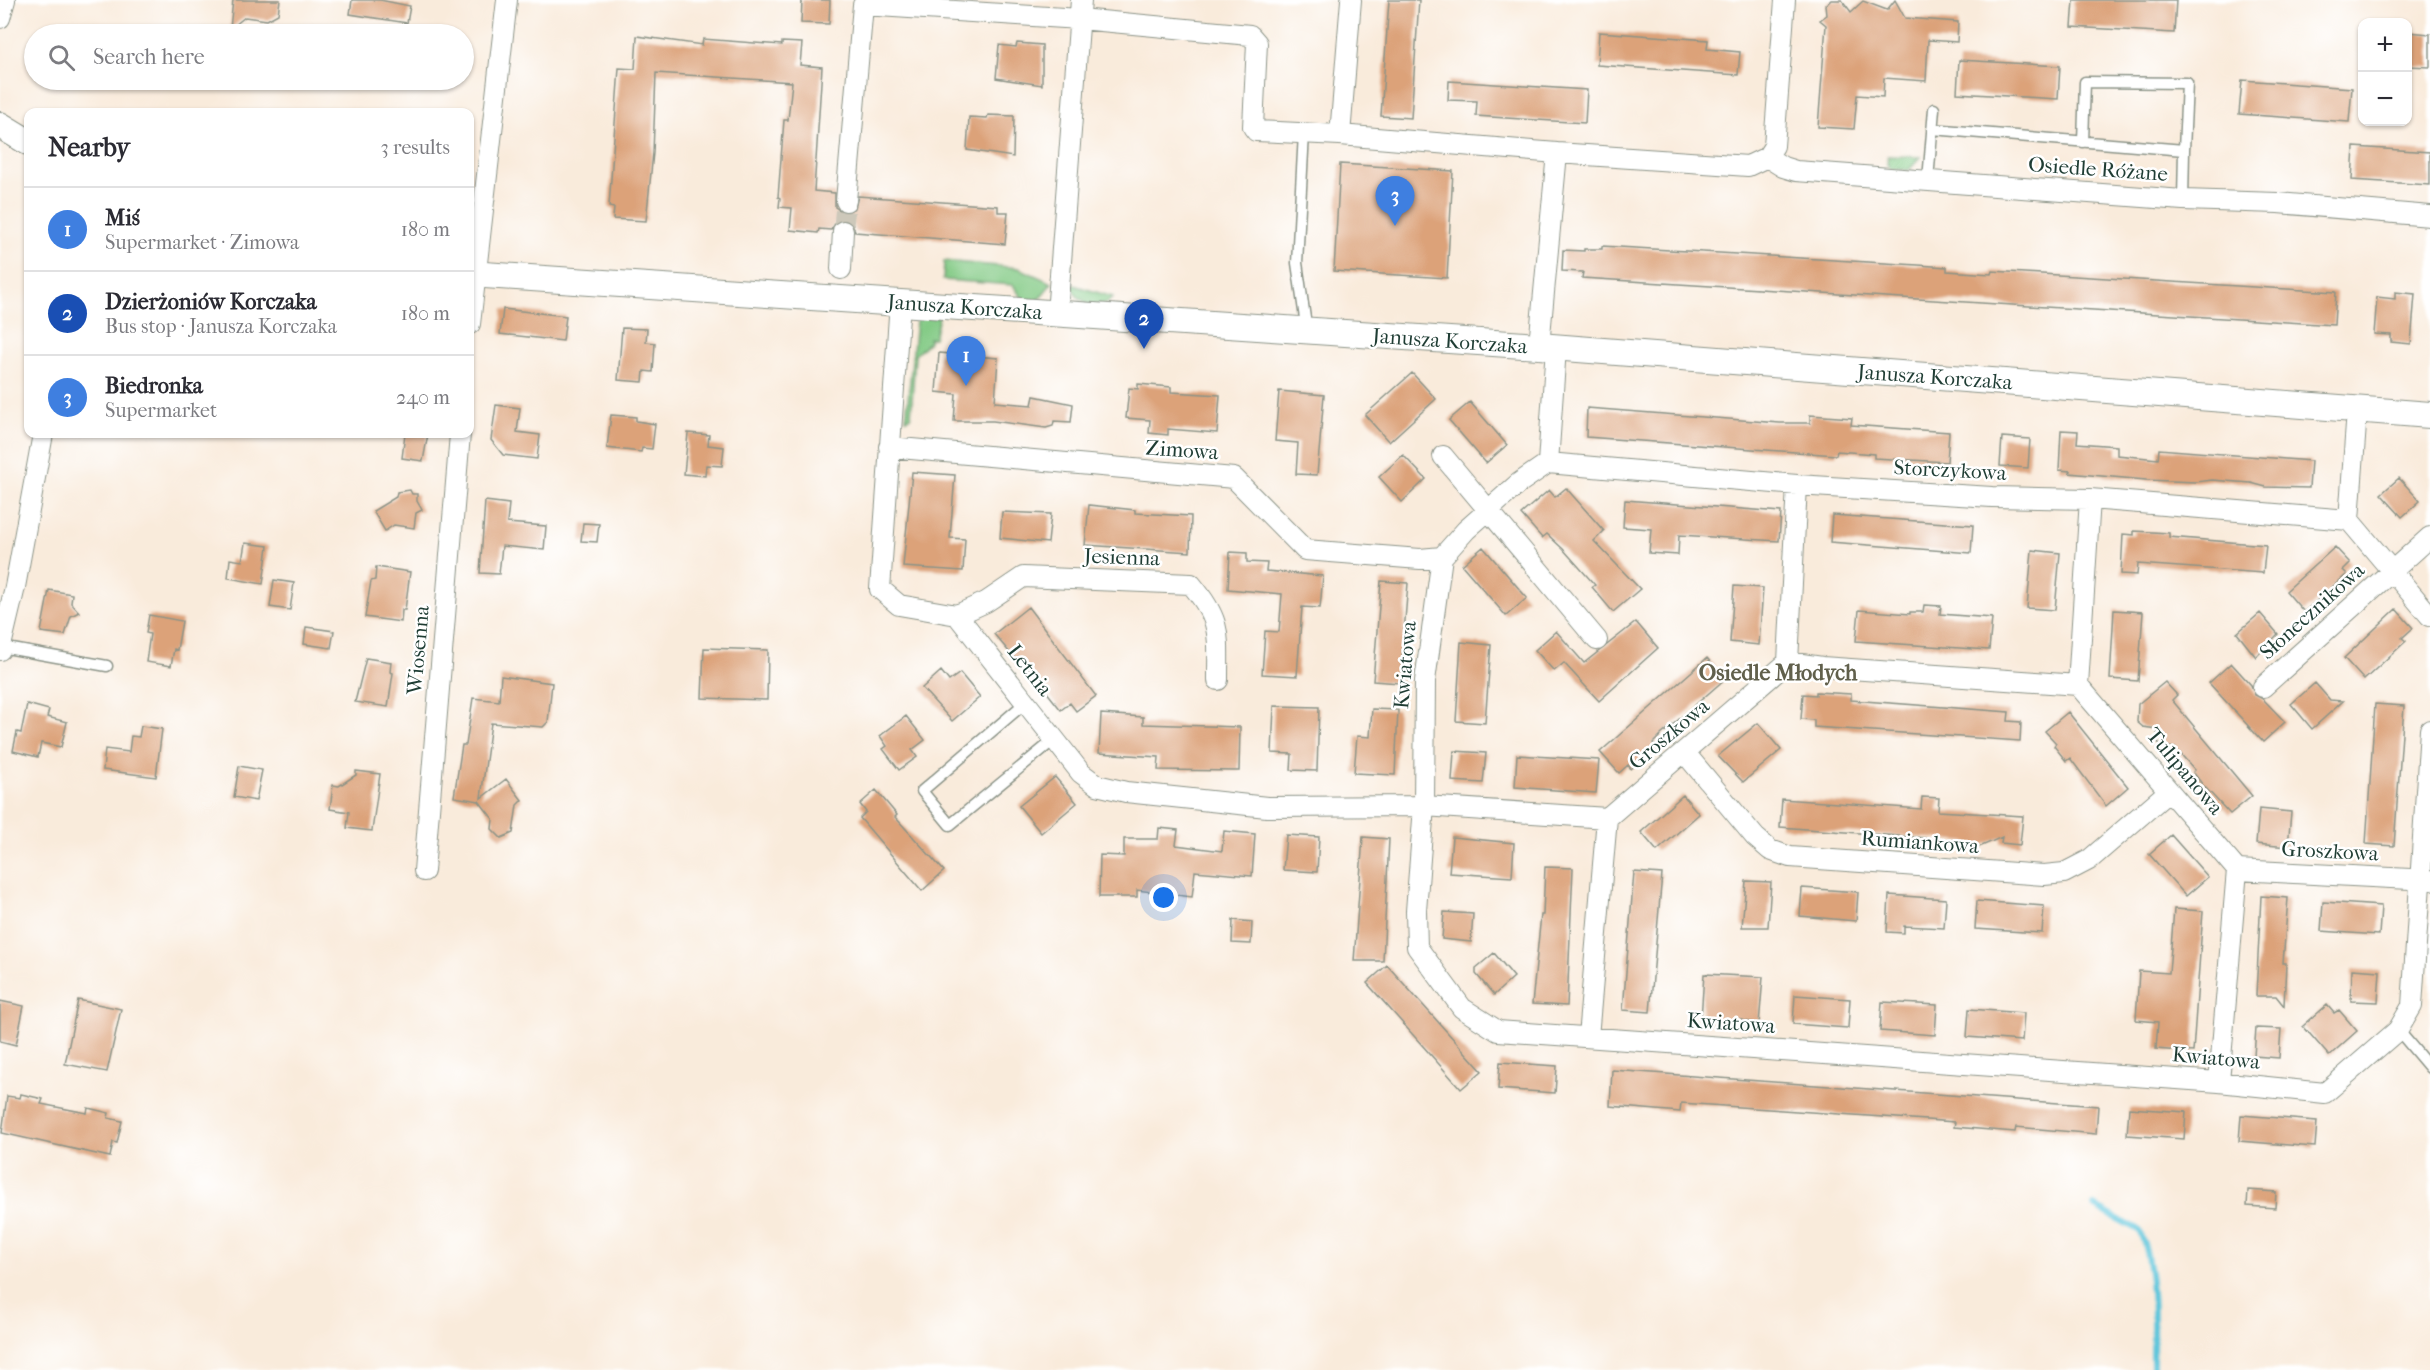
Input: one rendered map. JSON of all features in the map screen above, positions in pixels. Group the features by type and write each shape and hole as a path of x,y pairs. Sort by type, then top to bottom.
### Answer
{"street":[{"path":"0,18 5,0"},
{"path":"474,258 507,0"},
{"path":"1340,135 1351,0"},
{"path":"846,201 863,2 1080,9 1250,35 1257,43 1253,127 1256,131 1340,135 1748,166 1767,157 1774,146 1785,0"},
{"path":"1057,314 1080,9"},
{"path":"0,125 24,140"},
{"path":"1442,556 1466,530 1519,483 1548,463 1547,347 1557,153"},
{"name":"Osiedle Różane","path":"1767,157 1783,167 1796,171 2183,200 2278,203 2430,216"},
{"path":"839,284 843,231"},
{"name":"Janusza Korczaka","path":"474,274 839,284 900,302 1547,347 2430,415"},
{"path":"900,302 880,589 899,605 957,615"},
{"path":"2349,520 2357,411"},
{"path":"0,649 15,587 42,438"},
{"name":"Wiosenna","path":"424,871 460,438"},
{"name":"Zimowa","path":"889,447 1234,478 1305,550 1420,559 1442,556"},
{"path":"1443,456 1597,640"},
{"name":"Storczykowa","path":"1548,463 1797,485 1992,497 2090,499 2349,520"},
{"path":"1797,485 1788,662 1822,667 2078,685 2090,499"},
{"name":"Słonecznikowa","path":"2349,520 2430,616"},
{"name":"Słonecznikowa","path":"2263,687 2430,537"},
{"name":"Kwiatowa","path":"1442,556 1425,681 1424,806 1417,947 1462,1008 1498,1031 2219,1082 2325,1093 2398,1030 2412,1006 2425,880 2430,730"},
{"name":"Jesienna","path":"957,615 986,602 1023,577 1191,584 1210,606 1218,627 1218,680"},
{"name":"Letnia","path":"957,615 1081,773 1097,785 1126,792 1267,807 1424,806"},
{"name":"Groszkowa","path":"1606,818 1685,753 1788,662"},
{"name":"Tulipanowa","path":"2078,685 2238,870"},
{"name":"Rumiankowa","path":"1685,753 1755,837 1770,850 1790,857 2044,875 2064,873 2089,860 2169,791"},
{"path":"1424,806 1606,818 1588,1037"},
{"path":"2219,1082 2238,870"},
{"name":"Groszkowa","path":"2238,870 2425,880"}],"lane":[{"path":"2083,142 2085,82 2187,83 2183,200"},
{"path":"1928,180 1934,109"},
{"path":"1932,129 2184,150"},
{"path":"1304,133 1297,263 1307,332"},
{"path":"0,649 107,666"},
{"path":"1025,703 922,791 950,825 1055,740"},
{"path":"2398,1030 2430,1068"}],"green space":[{"path":"1888,156 1921,157 1909,170 1890,169 1887,164"},
{"path":"944,261 1019,268 1052,283 1037,301 1024,301 1013,285 943,280"},
{"path":"1070,284 1113,297 1106,304 1089,305 1076,295"},
{"path":"922,317 939,317 934,338 929,338 929,342 915,355 911,417 906,419 916,321"}],"building":[{"path":"233,0 280,0 278,14 267,20 245,17 236,24 231,24"},
{"path":"352,0 380,0 410,6 407,23 350,14"},
{"path":"802,0 830,0 829,24 801,23"},
{"path":"1389,0 1419,0 1411,118 1381,116"},
{"path":"1831,0 1842,0 1851,12 1863,1 1887,10 1895,0 1905,18 1958,22 1957,42 1928,40 1926,81 1884,78 1883,97 1857,95 1854,129 1818,127 1826,25 1820,20 1827,15 1826,5"},
{"path":"2074,0 2176,0 2174,33 2072,27"},
{"path":"1599,32 1708,40 1707,49 1740,52 1738,75 1597,65"},
{"path":"2412,32 2430,34 2430,67 2412,66"},
{"path":"637,36 702,45 703,39 782,45 782,42 802,43 800,65 822,67 814,191 835,193 835,207 844,213 855,208 858,196 998,206 998,212 1008,212 1005,244 855,232 853,225 844,219 837,221 831,230 819,229 818,233 790,230 792,208 779,207 780,198 778,197 784,120 788,120 792,82 656,73 653,153 646,221 613,219 614,208 609,207 619,68 635,69"},
{"path":"1017,43 1042,45 1042,85 996,78 999,45 1016,47"},
{"path":"1959,60 2060,66 2058,99 1957,93"},
{"path":"2242,80 2352,88 2349,122 2239,114"},
{"path":"1449,81 1587,90 1585,123 1476,116 1477,101 1448,100"},
{"path":"988,115 1014,116 1013,157 967,150 969,117 987,118"},
{"path":"2354,147 2430,152 2430,185 2352,180"},
{"path":"1340,164 1453,171 1447,278 1334,271"},
{"path":"1602,246 1947,267 1947,271 1991,274 1992,271 2336,292 2334,325 1582,278 1583,272 1562,271 1563,250 1584,251 1584,249 1602,249"},
{"path":"2395,292 2415,294 2411,344 2391,342 2391,335 2374,334 2377,297 2395,299"},
{"path":"503,309 566,316 563,341 500,334"},
{"path":"622,328 647,329 646,342 655,343 653,372 644,371 643,382 618,380"},
{"path":"939,353 998,358 995,402 1032,405 1034,396 1073,404 1071,422 1054,421 1053,426 1046,428 993,421 954,421 956,394 936,392"},
{"path":"1412,373 1436,399 1389,442 1365,415"},
{"path":"1138,384 1171,387 1171,392 1220,395 1217,433 1168,429 1168,435 1149,433 1150,420 1126,418 1129,388 1138,389"},
{"path":"1279,391 1324,395 1317,475 1296,474 1298,443 1275,441"},
{"path":"1470,402 1507,445 1486,463 1449,420"},
{"path":"496,405 520,408 517,432 540,435 537,459 503,455 491,440"},
{"path":"1587,408 1780,423 1810,423 1810,415 1852,418 1851,425 1949,432 1947,462 1874,458 1874,454 1837,451 1836,455 1586,437"},
{"path":"611,415 636,417 636,421 655,424 652,449 642,448 641,452 607,448"},
{"path":"2061,430 2078,431 2077,443 2117,446 2117,455 2158,459 2159,449 2311,461 2309,488 2266,487 2251,483 2212,480 2196,482 2146,480 2069,473 2070,471 2059,470"},
{"path":"688,433 709,435 708,445 724,447 722,466 706,465 705,476 684,474"},
{"path":"2002,437 2030,439 2028,468 2000,466"},
{"path":"404,438 427,438 423,461 402,458"},
{"path":"1403,455 1426,479 1402,502 1379,477"},
{"path":"912,472 955,475 950,538 965,539 963,571 903,567"},
{"path":"2399,478 2420,501 2402,517 2381,494"},
{"path":"1566,488 1604,531 1594,541 1640,589 1613,612 1592,587 1595,585 1563,549 1547,534 1542,538 1521,514 1549,490 1555,497"},
{"path":"410,490 412,494 417,494 417,501 422,510 416,513 414,528 394,525 385,531 373,511 396,497 397,492"},
{"path":"1625,500 1781,512 1779,541 1679,535 1678,555 1649,553 1651,529 1623,527"},
{"path":"485,501 509,504 507,523 546,526 544,550 502,546 499,574 480,573"},
{"path":"1089,505 1135,510 1135,513 1191,516 1190,552 1085,545"},
{"path":"1002,512 1051,514 1048,543 1000,538"},
{"path":"1832,515 1973,525 1971,553 1830,542"},
{"path":"583,523 599,524 597,542 581,541"},
{"path":"2134,531 2169,533 2169,537 2266,545 2263,573 2138,564 2137,575 2121,574 2123,534 2134,535"},
{"path":"245,543 268,546 263,584 228,578 230,559 242,561"},
{"path":"1483,547 1527,598 1506,616 1462,565"},
{"path":"2335,547 2350,563 2343,570 2347,574 2304,612 2286,591"},
{"path":"2032,550 2060,553 2055,610 2027,608"},
{"path":"1230,552 1247,553 1247,562 1267,563 1266,571 1323,576 1320,608 1302,607 1297,676 1262,674 1265,631 1279,632 1282,594 1228,589"},
{"path":"376,567 410,572 405,610 402,610 401,622 365,617 371,581 375,580"},
{"path":"274,580 294,583 290,610 270,607"},
{"path":"1381,581 1408,583 1400,683 1373,681"},
{"path":"1734,586 1763,588 1759,645 1730,642"},
{"path":"49,590 72,594 71,603 79,612 71,616 65,635 41,632"},
{"path":"1924,605 1941,606 1940,614 1992,618 1989,650 1856,641 1859,610 1910,614 1910,612 1923,612"},
{"path":"1028,607 1096,696 1076,711 1070,703 1061,710 1019,657 1016,660 994,634"},
{"path":"2396,609 2413,628 2402,638 2406,641 2364,680 2344,658"},
{"path":"2114,610 2143,612 2138,681 2110,679"},
{"path":"2260,613 2278,634 2256,657 2237,633"},
{"path":"149,615 182,621 177,650 174,649 171,666 146,662 150,634 146,633"},
{"path":"1636,622 1658,648 1599,701 1564,663 1554,671 1535,650 1556,631 1584,663"},
{"path":"306,627 334,631 331,648 304,644"},
{"path":"1461,642 1491,645 1485,723 1456,721"},
{"path":"704,648 768,650 767,700 702,698"},
{"path":"366,658 391,662 390,672 393,673 388,707 355,702"},
{"path":"1707,658 1725,679 1661,735 1653,743 1656,747 1631,769 1628,765 1619,773 1600,752"},
{"path":"2231,663 2251,685 2255,695 2263,699 2285,722 2263,742 2209,683"},
{"path":"941,671 949,681 960,673 980,697 952,721 922,688"},
{"path":"501,676 552,683 548,722 543,727 491,723 481,798 506,779 522,800 517,805 513,833 501,838 492,829 493,819 479,801 454,797 462,745 466,745 473,698 499,701"},
{"path":"2165,682 2177,695 2172,700 2252,796 2230,814 2202,784 2193,772 2195,770 2175,748 2161,746 2158,742 2157,729 2143,727 2137,722 2138,704"},
{"path":"2315,683 2330,700 2343,701 2312,729 2291,704"},
{"path":"1816,692 1851,694 1851,700 2009,712 2008,721 2021,722 2020,741 1814,727 1814,720 1801,719 1803,694 1816,695"},
{"path":"27,704 49,710 47,717 67,722 61,747 41,743 38,757 13,751 17,732 21,733"},
{"path":"2375,704 2404,706 2394,846 2366,844"},
{"path":"1274,706 1319,707 1317,771 1291,770 1292,754 1272,753"},
{"path":"1372,709 1398,710 1395,775 1354,773 1357,736 1370,737"},
{"path":"2068,712 2128,787 2106,806 2070,758 2066,761 2054,746 2056,743 2045,731"},
{"path":"1101,714 1143,717 1143,724 1240,727 1239,771 1158,770 1159,757 1099,753"},
{"path":"906,716 925,740 912,750 917,757 899,770 883,749 887,746 880,736"},
{"path":"1758,723 1781,750 1743,782 1718,756"},
{"path":"141,726 162,729 156,777 103,770 105,749 129,752 131,736 139,737"},
{"path":"1454,751 1486,753 1483,783 1452,781"},
{"path":"1517,755 1599,760 1596,793 1515,787"},
{"path":"239,766 262,770 256,801 234,797"},
{"path":"356,771 380,774 372,831 347,828 349,812 330,809 333,785 339,786 356,775"},
{"path":"1055,777 1077,803 1041,833 1019,806"},
{"path":"876,790 897,815 895,817 944,871 922,891 860,818 866,812 860,804"},
{"path":"1683,795 1699,814 1657,851 1641,832"},
{"path":"1922,797 1939,798 1938,811 2023,816 2020,845 2001,843 2002,837 1975,849 1965,841 1780,827 1782,799 1921,809"},
{"path":"2259,809 2291,812 2288,847 2256,844"},
{"path":"1159,828 1178,830 1176,845 1222,851 1224,831 1255,834 1252,876 1195,871 1192,897 1137,890 1137,897 1099,897 1100,855 1124,856 1124,839 1158,839"},
{"path":"1286,835 1319,837 1317,872 1283,870"},
{"path":"2171,835 2208,877 2186,896 2149,854"},
{"path":"1363,837 1389,839 1383,961 1354,961"},
{"path":"1452,837 1514,843 1512,877 1449,873"},
{"path":"1545,867 1573,868 1567,1006 1532,1004 1541,915 1543,915"},
{"path":"1634,872 1662,874 1650,1012 1623,1010"},
{"path":"1746,881 1771,882 1768,927 1742,927"},
{"path":"1802,888 1858,892 1856,921 1800,916"},
{"path":"1889,895 1946,899 1944,928 1904,926 1904,933 1887,932"},
{"path":"2261,896 2288,898 2283,963 2286,963 2284,1006 2276,996 2256,996"},
{"path":"1977,901 2044,906 2042,933 1975,929"},
{"path":"2323,902 2381,906 2379,935 2321,931"},
{"path":"2174,909 2203,911 2193,1052 2156,1049 2158,1022 2136,1020 2139,971 2169,973"},
{"path":"1444,912 1473,914 1471,942 1442,939"},
{"path":"1233,920 1252,922 1251,944 1232,943"},
{"path":"1494,953 1514,977 1494,995 1476,974 1476,968"},
{"path":"1387,965 1482,1071 1461,1089 1367,983"},
{"path":"2352,969 2380,971 2378,1002 2351,1001"},
{"path":"1704,974 1763,977 1759,1024 1737,1019 1736,1021 1701,1019"},
{"path":"1795,995 1850,999 1848,1028 1793,1024"},
{"path":"78,1000 121,1009 107,1072 65,1064"},
{"path":"0,1001 24,1006 16,1045 0,1041"},
{"path":"1882,1002 1937,1005 1935,1035 1880,1031"},
{"path":"2327,1005 2334,1013 2339,1010 2357,1031 2329,1056 2303,1026"},
{"path":"1969,1009 2024,1013 2022,1041 1967,1037"},
{"path":"2256,1028 2281,1029 2279,1058 2254,1056"},
{"path":"1500,1062 1557,1066 1555,1093 1498,1089"},
{"path":"1612,1070 2098,1106 2096,1134 2016,1127 2015,1132 1954,1127 1955,1122 1681,1103 1680,1112 1610,1106"},
{"path":"21,1094 43,1099 41,1104 87,1113 88,1108 109,1113 108,1118 122,1121 117,1143 113,1142 110,1157 2,1133 7,1096 20,1098"},
{"path":"2129,1108 2186,1112 2184,1139 2127,1135"},
{"path":"2241,1115 2317,1121 2315,1147 2239,1141"},
{"path":"2248,1190 2276,1192 2275,1208 2247,1206"}],"waterway":[{"path":"2094,1206 2140,1231 2151,1282 2153,1370"}],"tunnel":[{"path":"843,231 846,201"}],"place":[{"name":"Biedronka","path":"1395,226"},
{"name":"Dzierżoniów Korczaka","path":"1144,349"},
{"name":"Miś","path":"966,386"}],"district":[{"name":"Osiedle Młodych","path":"1778,672"}]}
